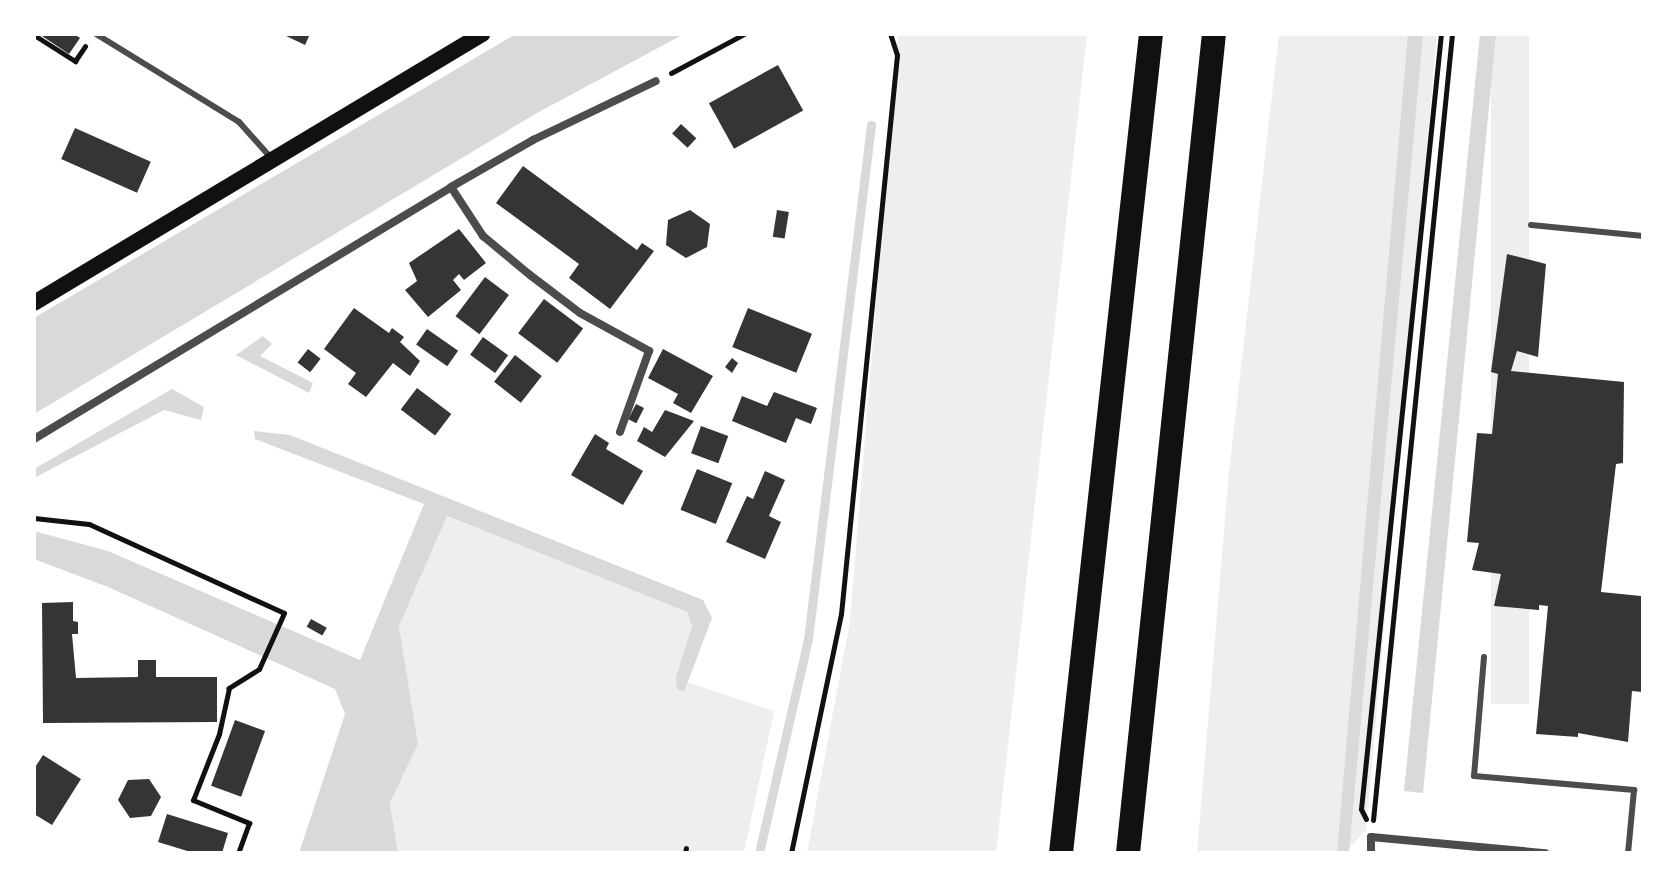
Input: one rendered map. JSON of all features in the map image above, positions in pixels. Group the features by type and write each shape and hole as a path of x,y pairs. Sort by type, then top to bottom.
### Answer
{"highway":[{"path":"1061,853 1151,34"},
{"path":"1128,853 1214,34"}],"main road":[{"path":"34,303 274,162 482,34"}],"street":[{"path":"34,439 451,187 533,140 656,81"},
{"path":"451,187 483,236 530,275 580,313 649,351 620,432"},
{"path":"1371,853 1371,837 1545,853"}],"lane":[{"path":"95,34 239,122 274,162"},
{"path":"1531,225 1643,236"},
{"path":"1484,657 1474,776 1634,790 1628,853"}],"path":[{"path":"34,35 75,61 95,34"},
{"path":"656,81 744,34"},
{"path":"791,853 841,614 897,55 890,34"},
{"path":"1441,34 1361,809 1372,830 1452,34"},
{"path":"34,518 89,524 284,613 259,669 229,688 219,734 193,800 249,823 238,853"}],"shaded area":[{"path":"516,34 684,34 537,113 34,414 34,318"},
{"path":"898,34 1087,34 996,853 807,853 850,621"},
{"path":"1279,34 1437,34 1366,830 1344,853 1197,853 1229,473"},
{"path":"1408,34 1423,34 1349,853 1337,853"},
{"path":"1480,34 1496,34 1423,793 1404,791"},
{"path":"1491,34 1529,34 1529,704 1491,704"},
{"path":"263,336 272,344 260,356 313,383 309,393 236,355"},
{"path":"172,389 204,407 201,420 164,410 34,478 34,469"},
{"path":"254,431 290,435 703,600 712,618 684,692 677,689 676,676 692,626 687,612 447,516 399,626 418,744 390,803 398,853 299,853 345,714 335,689 108,587 34,559 34,531 108,551 360,660 424,504 255,439"},
{"path":"446,516 687,612 692,626 676,675 684,691 687,682 774,711 744,853 398,853 390,803 418,744 399,626"}],"building":[{"path":"39,34 74,34 80,38 69,54"},
{"path":"282,34 310,34 305,45"},
{"path":"778,65 803,110 734,149 709,103"},
{"path":"681,124 696,138 687,148 672,134"},
{"path":"75,128 151,162 137,193 61,159"},
{"path":"523,166 637,250 642,243 654,251 610,309 569,278 579,264 496,203"},
{"path":"690,210 710,224 707,247 686,258 666,245 668,220"},
{"path":"777,210 789,212 785,239 773,237"},
{"path":"459,229 486,263 464,280 459,274 453,280 461,290 428,317 405,290 417,281 409,263"},
{"path":"1507,254 1546,264 1538,357 1517,351 1511,371 1624,382 1623,463 1616,464 1601,592 1641,596 1643,692 1632,691 1628,742 1578,733 1578,737 1536,734 1548,606 1539,605 1539,610 1494,606 1501,574 1472,570 1479,543 1467,542 1477,433 1492,434 1498,374 1491,372"},
{"path":"485,277 509,295 479,334 456,316"},
{"path":"544,299 583,328 557,363 518,333"},
{"path":"354,308 389,333 392,328 404,337 400,342 420,361 410,376 393,363 366,397 348,384 356,373 324,349"},
{"path":"748,308 812,334 796,373 732,347"},
{"path":"427,329 458,351 447,366 416,345"},
{"path":"483,337 508,355 495,373 470,355"},
{"path":"308,349 321,359 310,372 298,362"},
{"path":"663,349 713,376 691,413 673,403 678,394 648,378"},
{"path":"515,355 542,376 521,403 494,382"},
{"path":"732,358 738,363 732,373 725,367"},
{"path":"417,388 451,414 435,435 401,410"},
{"path":"774,392 817,408 811,424 796,418 786,443 732,421 742,396 767,406"},
{"path":"636,404 644,408 636,423 628,419"},
{"path":"665,410 694,421 665,457 637,441 644,427 652,432"},
{"path":"701,426 728,436 718,463 691,453"},
{"path":"595,434 609,443 606,449 643,471 623,505 571,475"},
{"path":"697,469 732,483 716,524 681,510"},
{"path":"765,471 785,480 769,516 781,522 765,559 726,542 747,496 753,499"},
{"path":"73,602 73,621 78,622 78,634 72,634 76,678 138,677 138,660 156,660 156,677 217,677 217,722 43,723 42,603"},
{"path":"311,619 327,628 322,636 307,627"},
{"path":"235,720 265,731 241,797 211,786"},
{"path":"43,755 81,779 52,825 34,814 34,769"},
{"path":"149,779 161,797 151,816 130,818 118,800 128,780"},
{"path":"167,814 228,833 222,853 194,853 158,842"}],"waterway":[{"path":"759,853 808,639 871,125"}]}
